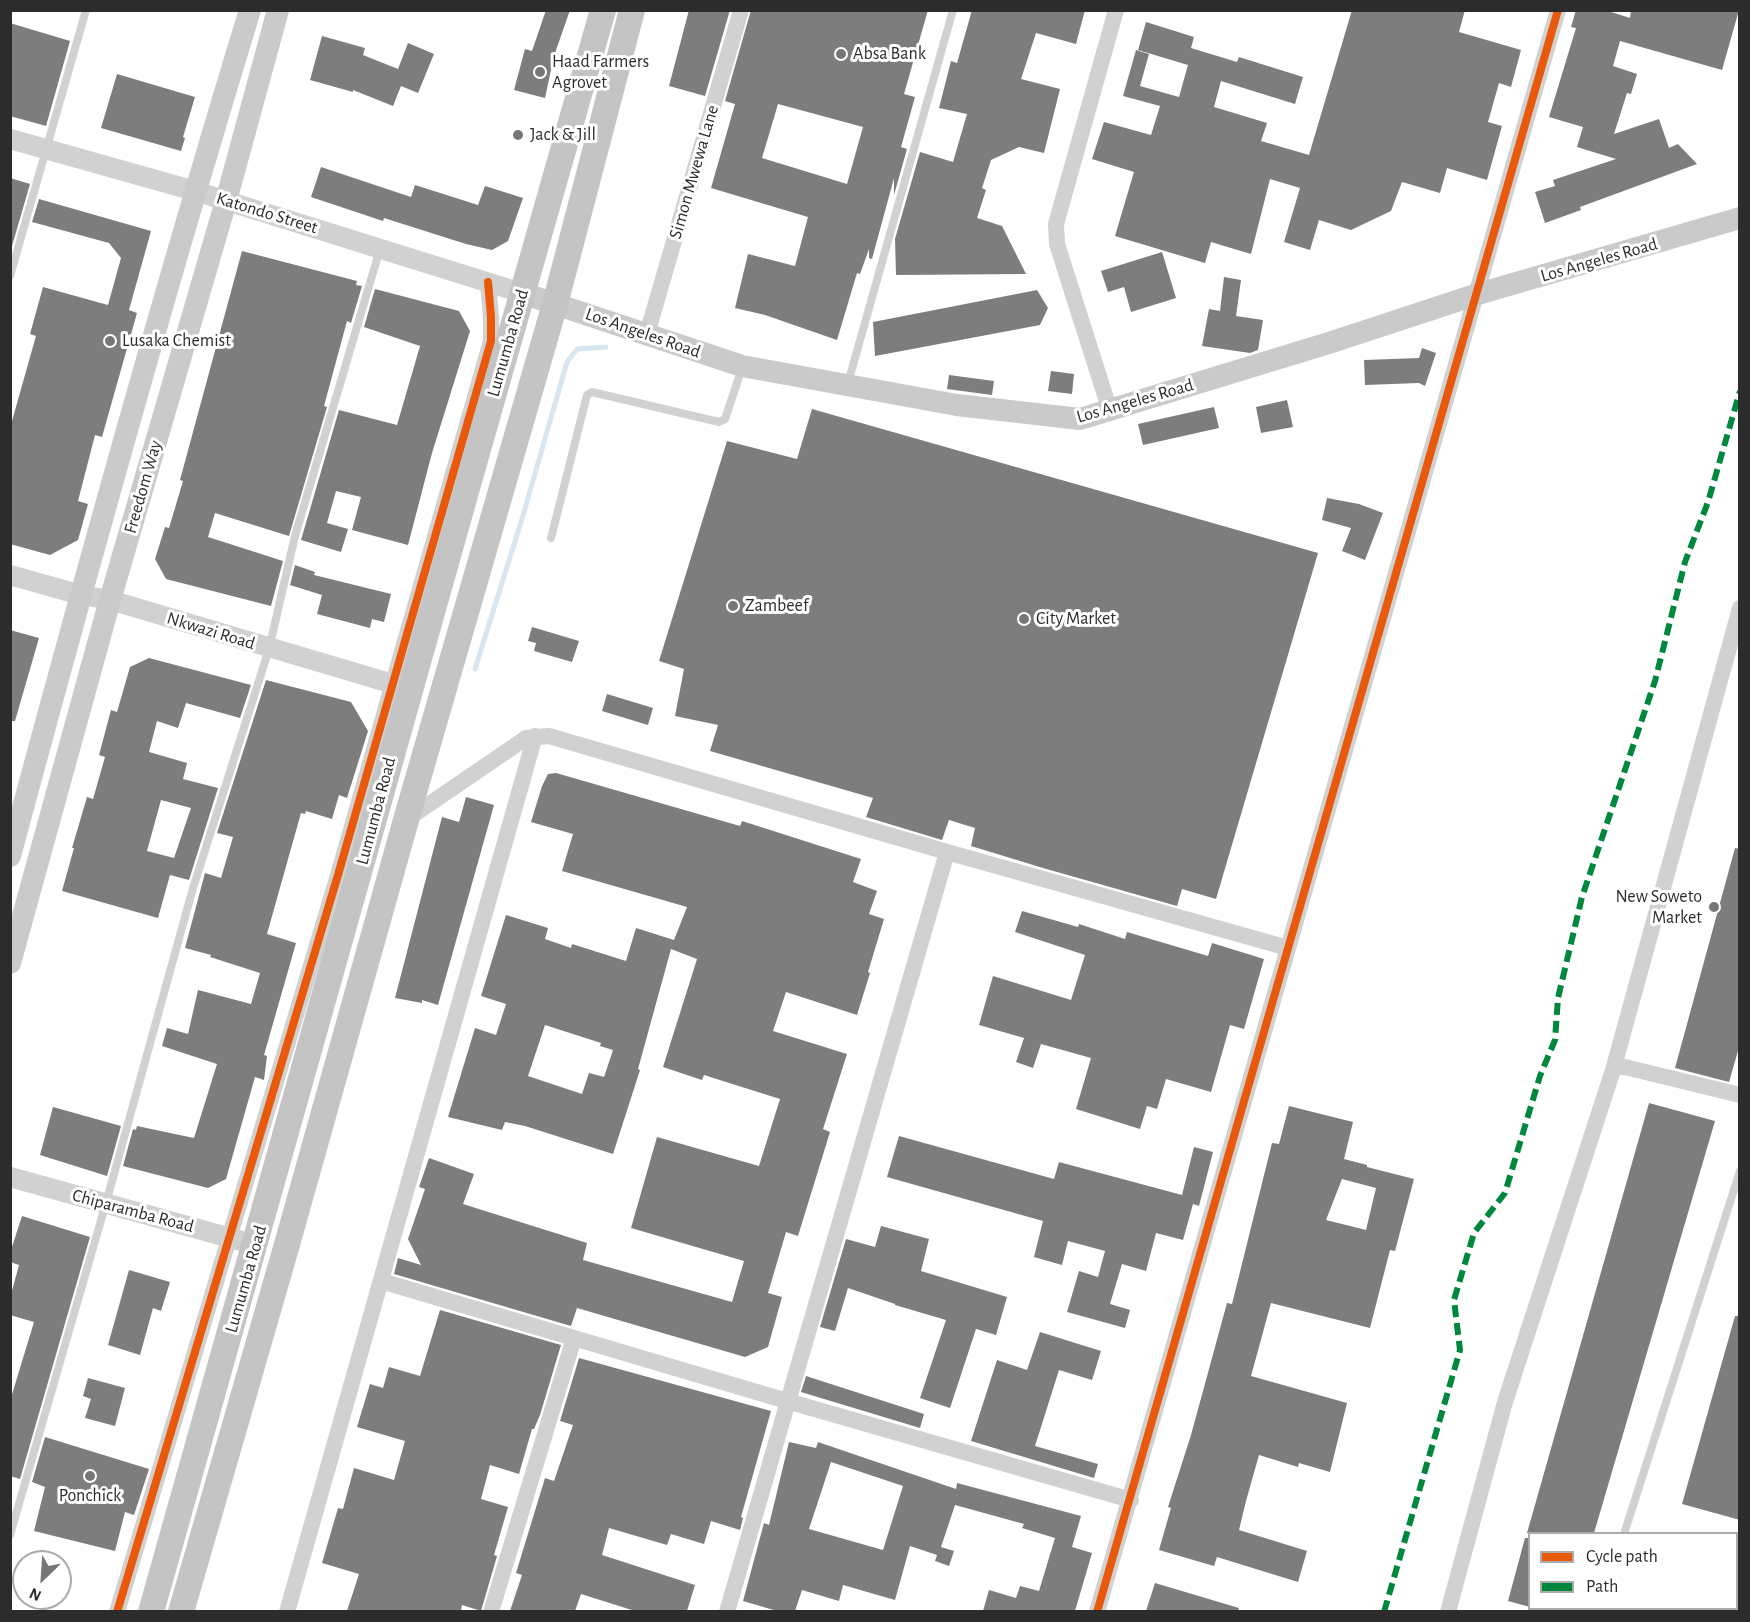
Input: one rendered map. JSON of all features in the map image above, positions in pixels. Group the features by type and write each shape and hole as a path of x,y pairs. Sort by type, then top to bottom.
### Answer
{"main road":[{"name":"Freedom Way","path":"10,856 195,191 250,10"},
{"name":"Freedom Way","path":"10,963 110,600 226,201 278,10"},
{"name":"Lumumba Road","path":"151,1611 256,1245 401,686 522,292 603,10"},
{"name":"Lumumba Road","path":"181,1611 555,304 632,10"},
{"name":"Los Angeles Road","path":"522,292 742,366 957,405 1080,420 1478,294 1740,218"}],"street":[{"name":"Simon Mwewa Lane","path":"647,334 741,10"},
{"path":"1110,411 1057,244 1056,224 1116,10"},
{"path":"1097,1611 1131,1500 1558,10"},
{"name":"Katondo Street","path":"10,139 195,191 522,292"},
{"path":"117,1611 338,875 401,686 491,341 492,317 488,282"},
{"name":"Nkwazi Road","path":"10,575 81,595 110,600 401,686"},
{"path":"1448,1611 1505,1402 1613,1070 1740,608"},
{"path":"287,1611 535,736"},
{"path":"406,819 526,738 549,736 1288,948"},
{"path":"728,1611 947,852"},
{"path":"1613,1070 1625,1067 1740,1095"},
{"name":"Chiparamba Road","path":"10,1177 256,1245"},
{"path":"381,1281 1131,1500"},
{"path":"491,1611 574,1338"}],"lane":[{"path":"10,276 86,10"},
{"path":"847,386 953,10"},
{"path":"10,1535 106,1203 193,888 268,648 295,536 380,249"},
{"path":"552,538 587,395 592,392 719,422 725,418 742,366"},
{"path":"1624,1532 1740,1171"}],"building":[{"path":"546,10 570,10 554,56 545,98 514,90 525,49 532,51"},
{"path":"689,10 730,10 705,96 669,86"},
{"path":"751,10 928,10 904,94 915,97 901,147 907,149 894,195 894,178 872,259 869,258 869,249 860,274 857,273 837,340 765,315 735,308 748,254 795,266 808,217 711,188 735,104 725,101","holes":["778,104 863,127 847,184 762,158"]},
{"path":"972,10 1085,10 1076,44 1036,33 1021,79 1060,89 1044,153 1019,147 991,160 982,188 986,190 977,218 1002,226 1026,274 896,275 895,239 920,152 953,162 967,114 939,108 951,61 957,63"},
{"path":"1352,10 1465,10 1459,32 1521,50 1511,87 1499,83 1488,122 1502,126 1487,180 1447,168 1440,193 1402,182 1391,211 1351,230 1319,220 1310,250 1284,242 1300,188 1270,179 1251,254 1211,242 1205,263 1115,236 1134,172 1092,159 1104,122 1151,135 1160,106 1123,96 1136,50 1149,54 1140,86 1179,97 1188,65 1138,50 1146,22 1194,37 1191,48 1237,62 1239,57 1303,77 1295,104 1221,81 1214,107 1267,123 1261,141 1309,155"},
{"path":"1576,10 1605,10 1630,18 1631,10 1739,10 1722,70 1620,41 1613,66 1637,74 1631,94 1627,93 1614,134 1659,119 1669,148 1678,144 1697,164 1580,207 1581,210 1545,223 1535,192 1555,186 1553,180 1616,159 1577,147 1583,127 1549,117 1576,28 1571,27"},
{"path":"10,23 70,41 46,126 10,116"},
{"path":"322,36 365,48 363,55 398,69 408,43 434,54 418,93 401,86 393,106 353,90 353,92 310,80"},
{"path":"117,74 195,97 181,151 101,128"},
{"path":"321,167 411,197 415,185 478,205 485,186 523,198 508,241 492,250 384,218 383,221 311,197"},
{"path":"10,178 30,184 12,246 10,246"},
{"path":"39,199 151,231 129,310 137,313 102,437 95,435 78,501 88,504 78,540 50,555 10,544 10,428 36,336 30,334 43,287 108,305 121,258 109,243 32,222"},
{"path":"242,251 357,281 356,285 362,286 351,323 347,321 324,406 327,407 289,536 215,513 208,537 283,561 271,606 166,579 155,559 165,527 169,528 183,481 180,480"},
{"path":"1162,252 1176,298 1131,312 1124,287 1108,292 1101,271"},
{"path":"1224,277 1241,280 1236,316 1263,320 1258,350 1250,353 1202,346 1209,309 1220,311"},
{"path":"375,289 459,311 470,331 432,453 408,545 352,530 361,497 336,491 327,523 348,529 341,552 301,540 339,410 397,425 420,346 364,327"},
{"path":"1037,290 1048,308 1040,325 875,356 873,322"},
{"path":"1422,348 1436,353 1425,386 1419,383 1365,385 1364,360 1419,358"},
{"path":"1051,371 1074,374 1072,394 1048,391"},
{"path":"949,375 994,381 992,395 947,389"},
{"path":"1287,400 1293,427 1261,433 1256,407"},
{"path":"1214,407 1219,428 1143,445 1138,424"},
{"name":"City Market","path":"812,409 1318,553 1216,899 1182,889 1177,906 1043,868 971,846 975,828 949,820 942,840 866,817 873,798 710,751 718,725 675,716 684,669 659,661 727,441 797,459"},
{"path":"1327,498 1359,504 1383,513 1365,560 1342,551 1351,528 1322,520"},
{"path":"295,565 315,572 314,575 391,594 384,622 372,619 370,628 317,614 322,595 290,585"},
{"path":"532,627 579,641 572,662 534,651 536,643 528,641"},
{"path":"10,630 39,638 15,721 10,721"},
{"path":"149,658 251,685 240,718 186,703 178,728 157,721 149,752 187,763 183,779 218,788 189,880 170,875 158,918 62,891 87,797 93,799 105,757 99,755 111,710 117,712 130,667","holes":["161,800 191,808 174,858 147,851"]},
{"path":"266,680 351,702 368,731 347,798 339,795 332,819 306,811 305,814 301,813 267,934 296,943 264,1055 267,1056 264,1080 255,1077 226,1179 208,1188 123,1166 133,1129 136,1130 137,1126 194,1138 217,1064 162,1046 167,1028 188,1034 198,990 251,1004 260,973 185,948 205,873 221,878 233,837 217,833"},
{"path":"607,694 653,708 648,725 602,711"},
{"path":"556,773 740,826 742,821 861,859 853,882 877,891 869,914 884,919 857,1015 786,992 773,1031 847,1054 823,1129 830,1132 798,1236 786,1232 768,1293 782,1297 768,1347 745,1357 577,1308 571,1326 394,1274 398,1258 421,1265 408,1239 425,1189 419,1187 429,1158 474,1174 463,1204 587,1243 583,1260 732,1302 744,1261 631,1228 657,1137 759,1166 780,1099 704,1075 702,1080 663,1067 697,959 671,949 638,1069 640,1070 613,1154 525,1126 505,1122 502,1130 448,1117 475,1028 496,1035 506,1004 481,996 506,915 548,928 545,939 571,948 572,944 626,961 636,928 674,940 687,907 562,871 573,834 531,822 548,774","holes":["545,1025 601,1043 600,1046 613,1050 604,1077 589,1073 582,1094 528,1076"]},
{"path":"466,797 494,805 438,1005 422,1000 422,1003 395,998 442,817 459,822"},
{"path":"1735,848 1740,849 1740,1044 1729,1082 1675,1068"},
{"path":"1022,911 1078,927 1079,924 1125,939 1127,932 1208,956 1212,943 1264,959 1244,1029 1230,1025 1211,1092 1166,1079 1157,1109 1147,1106 1140,1129 1076,1109 1091,1058 1041,1044 1033,1068 1016,1062 1024,1038 979,1025 993,976 1071,1000 1085,955 1015,932"},
{"path":"1649,1103 1715,1121 1594,1532 1527,1533"},
{"path":"1289,1106 1353,1122 1344,1159 1414,1179 1395,1251 1390,1250 1370,1328 1271,1303 1251,1376 1347,1403 1330,1472 1299,1463 1298,1467 1259,1455 1246,1501 1239,1530 1307,1551 1298,1582 1217,1557 1214,1566 1159,1550 1171,1508 1168,1507 1191,1435 1227,1303 1232,1304 1272,1143 1279,1144","holes":["1342,1179 1376,1188 1366,1230 1326,1220"]},
{"path":"53,1107 121,1126 107,1176 40,1155"},
{"path":"899,1136 1054,1179 1059,1162 1182,1195 1194,1147 1213,1152 1199,1206 1193,1204 1183,1240 1156,1233 1146,1271 1122,1264 1110,1304 1130,1310 1125,1328 1067,1312 1079,1271 1098,1277 1105,1251 1068,1241 1062,1265 1034,1257 1043,1221 887,1177"},
{"path":"22,1216 90,1237 20,1479 10,1476 10,1401 34,1322 10,1315 10,1298 19,1265 10,1262 10,1253"},
{"path":"881,1226 929,1239 921,1271 1007,1297 996,1335 976,1329 950,1408 920,1398 946,1320 848,1288 835,1331 820,1327 846,1239 875,1247"},
{"path":"129,1270 170,1282 161,1311 153,1308 140,1355 108,1345"},
{"path":"440,1310 561,1345 519,1474 490,1465 481,1499 508,1507 481,1611 462,1605 461,1611 347,1611 359,1574 322,1563 338,1508 343,1509 354,1468 394,1480 405,1441 357,1427 370,1384 383,1388 389,1367 420,1376"},
{"path":"1735,1316 1740,1316 1740,1520 1682,1504"},
{"path":"1040,1332 1101,1351 1092,1380 1059,1370 1035,1446 1098,1464 1094,1478 971,1441 997,1360 1027,1370"},
{"path":"579,1358 771,1411 741,1517 743,1518 740,1530 711,1521 704,1544 671,1534 667,1545 609,1528 602,1555 695,1585 687,1611 635,1611 581,1594 575,1611 510,1611 522,1575 516,1573 545,1478 554,1481 573,1425 560,1421"},
{"path":"806,1376 924,1414 920,1428 801,1392"},
{"path":"88,1378 125,1388 115,1426 85,1418 91,1399 83,1396"},
{"path":"45,1437 149,1469 134,1515 125,1512 115,1551 34,1531 45,1487 32,1482"},
{"path":"789,1442 816,1448 818,1442 956,1489 957,1483 1081,1516 1072,1547 1092,1553 1075,1611 983,1611 989,1590 1016,1598 1020,1586 1039,1591 1055,1538 1022,1528 1024,1524 955,1505 941,1547 954,1551 949,1566 935,1561 937,1555 910,1546 895,1600 843,1585 839,1601 802,1590 795,1611 777,1611 743,1601 764,1523 769,1525","holes":["831,1462 903,1486 883,1550 809,1529"]},
{"path":"1525,1538 1528,1538 1528,1606 1508,1601"},
{"path":"1155,1583 1239,1608 1238,1611 1146,1611"}],"waterway":[{"path":"475,669 522,519 567,362 577,349 606,347"}],"marked path":[{"path":"1384,1612 1460,1350 1454,1300 1474,1233 1505,1193 1540,1076 1555,1040 1558,998 1582,897 1655,681 1685,562 1708,502 1740,391"}],"cycle path":[{"path":"1097,1612 1558,10"},
{"path":"117,1612 338,875 491,341 488,282"}],"place":[{"name":"Absa Bank","path":"841,54"},
{"name":"Haad Farmers Agrovet","path":"540,72"},
{"name":"Jack & Jill","path":"518,135"},
{"name":"Lusaka Chemist","path":"110,341"},
{"name":"Zambeef","path":"733,606"},
{"name":"City Market","path":"1024,619"},
{"name":"New Soweto Market","path":"1714,907"},
{"name":"Ponchick","path":"90,1476"}]}
